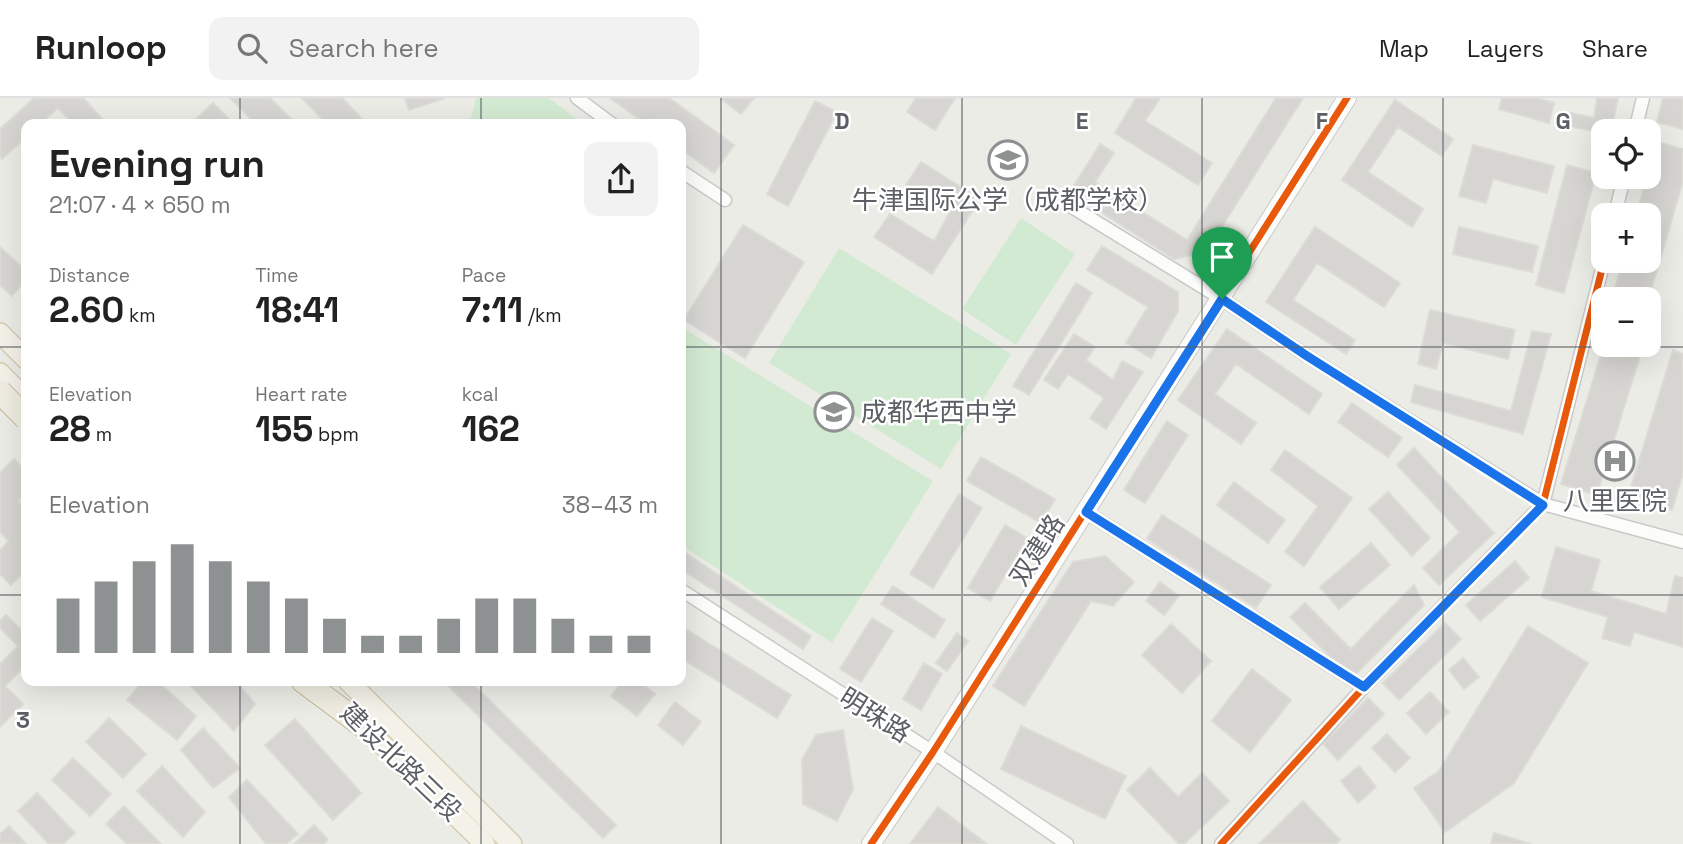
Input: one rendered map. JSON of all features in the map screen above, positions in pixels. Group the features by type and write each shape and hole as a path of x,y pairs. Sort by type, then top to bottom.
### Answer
{"highway":[{"path":"310,686 366,728"}],"main road":[{"path":"0,333 21,354"},
{"path":"0,373 17,390"},
{"name":"建设北路三段","path":"322,686 485,844"},
{"name":"建设北路三段","path":"353,686 512,844"}],"street":[{"path":"577,98 605,119"},
{"name":"双建路","path":"871,844 933,752 1347,98"},
{"path":"1638,119 1643,98"},
{"path":"686,174 725,200"},
{"path":"1067,204 1222,299 1543,505 1683,542"},
{"path":"1221,844 1364,687 1543,505 1601,273"},
{"path":"0,405 17,390"},
{"path":"1086,512 1364,687"},
{"name":"明珠路","path":"686,593 933,752 1067,844"}],"green space":[{"path":"476,98 549,98 576,119 469,119"},
{"path":"1021,218 1075,254 1016,345 962,309"},
{"path":"839,248 1011,354 941,469 769,363"},
{"path":"686,330 933,481 832,643 686,548"}],"building":[{"path":"34,98 83,98 102,119 68,119 58,108 46,119 21,119 21,142 2,159 0,129"},
{"path":"230,98 270,98 291,119 251,119"},
{"path":"302,98 342,98 362,119 322,119"},
{"path":"405,98 445,98 409,110"},
{"path":"610,98 669,98 734,145 714,173 686,153 686,119 639,119"},
{"path":"720,98 754,98 741,114"},
{"path":"916,98 955,98 935,130 907,112"},
{"path":"1136,98 1160,98 1145,121 1212,163 1198,185 1115,133"},
{"path":"1276,98 1303,98 1206,252 1174,259 1070,192 1100,144 1114,153 1095,182 1187,240"},
{"path":"1502,98 1536,98 1554,103 1549,123 1499,109"},
{"path":"1597,98 1618,98 1614,119 1591,119 1591,131 1558,124 1561,111 1594,118"},
{"path":"1663,98 1683,98 1683,129 1661,123 1661,119 1658,119"},
{"path":"1395,100 1453,139 1442,156 1398,127 1368,172 1423,209 1412,227 1342,180"},
{"path":"815,101 837,112 788,206 767,194"},
{"path":"213,103 229,119 196,119"},
{"path":"1661,143 1683,149 1683,181 1661,256 1661,203 1639,203 1643,189 1661,189"},
{"path":"1473,145 1554,166 1547,193 1493,179 1486,203 1459,196"},
{"path":"921,162 980,199 932,274 874,237 890,214 934,241 949,214 906,185"},
{"path":"1567,165 1591,172 1592,189 1564,293 1536,285"},
{"path":"743,225 804,262 745,358 686,321 686,317"},
{"path":"1315,227 1400,283 1384,307 1317,263 1293,300 1355,340 1346,354 1266,302"},
{"path":"1459,227 1538,246 1532,272 1453,254"},
{"path":"1102,246 1178,292 1178,311 1151,358 1126,343 1148,307 1087,270"},
{"path":"0,247 21,266 21,285 12,296 0,285"},
{"path":"1620,273 1656,273 1652,287 1615,287"},
{"path":"1076,283 1092,293 1029,395 1013,386"},
{"path":"1430,310 1515,330 1508,359 1443,343 1436,369 1418,364"},
{"path":"1227,329 1322,394 1309,414 1236,364 1215,394 1256,423 1241,444 1178,400"},
{"path":"1532,331 1551,334 1523,434 1411,402 1415,385 1511,411"},
{"path":"1074,334 1095,347 1086,360 1113,380 1122,361 1143,372 1106,429 1090,418 1104,398 1068,374 1058,389 1044,380"},
{"path":"1673,350 1683,354 1683,473 1672,510 1628,497"},
{"path":"1600,357 1640,357 1597,495 1561,484"},
{"path":"1352,403 1402,438 1388,457 1338,422"},
{"path":"1167,421 1188,435 1145,503 1124,490"},
{"path":"1414,448 1494,533 1439,585 1423,568 1460,532 1397,465"},
{"path":"1285,450 1352,498 1304,566 1285,552 1318,506 1271,470"},
{"path":"981,457 1055,499 1041,523 967,481"},
{"path":"14,459 21,467 21,498 18,501 21,504 21,575 11,585 0,574 0,550 9,541 0,532 0,473"},
{"path":"1234,482 1285,520 1268,543 1217,505"},
{"path":"1388,492 1430,538 1412,556 1369,509"},
{"path":"959,494 982,508 933,588 910,574"},
{"path":"1162,515 1271,585 1256,608 1147,539"},
{"path":"1005,525 1027,538 990,601 968,588"},
{"path":"1371,543 1390,565 1339,609 1320,587"},
{"path":"1556,547 1600,560 1591,591 1666,614 1675,576 1683,578 1683,647 1634,632 1630,646 1602,638 1608,617 1542,597"},
{"path":"686,553 811,636 803,649 686,572"},
{"path":"1105,556 1134,582 1113,606 1091,601 1024,706 993,686 1073,562"},
{"path":"1515,561 1529,578 1480,621 1466,605"},
{"path":"1160,582 1179,596 1164,615 1146,601"},
{"path":"1414,585 1424,605 1352,678 1290,617 1305,603 1351,649"},
{"path":"893,586 945,620 934,638 881,604"},
{"path":"6,615 21,630 21,670 5,686 23,704 0,727 0,664 18,646 0,628 0,621"},
{"path":"872,618 893,631 861,682 840,669"},
{"path":"1445,623 1461,639 1399,700 1383,683"},
{"path":"1171,624 1211,661 1182,693 1142,655"},
{"path":"1528,626 1588,663 1514,783 1445,832 1414,788 1439,771"},
{"path":"686,629 791,695 777,718 686,661"},
{"path":"957,633 968,641 947,671 936,663"},
{"path":"1463,658 1479,677 1464,689 1449,670"},
{"path":"924,663 942,674 921,710 903,699"},
{"path":"1252,669 1291,700 1250,752 1212,721"},
{"path":"139,686 163,686 196,716 177,740 127,700"},
{"path":"191,686 240,686 255,704 234,731"},
{"path":"448,686 475,686 616,825 603,838"},
{"path":"619,686 645,686 655,694 637,716 611,696"},
{"path":"1430,692 1449,712 1426,734 1407,713"},
{"path":"1368,698 1384,714 1338,760 1323,744"},
{"path":"675,702 701,722 683,745 658,725"},
{"path":"109,718 146,754 123,778 86,742"},
{"path":"295,719 361,793 333,820 265,745"},
{"path":"1021,726 1126,776 1105,819 1001,769"},
{"path":"203,728 240,768 213,788 181,750"},
{"path":"843,730 853,789 837,821 803,804 802,760 816,735"},
{"path":"1387,734 1410,758 1395,772 1372,748"},
{"path":"73,758 111,794 90,816 52,780"},
{"path":"162,766 205,812 183,837 137,791"},
{"path":"1359,766 1376,787 1358,803 1341,781"},
{"path":"1150,768 1178,797 1202,773 1229,801 1184,844 1179,844 1127,790"},
{"path":"247,780 298,834 286,844 266,844 229,797"},
{"path":"37,793 75,833 63,844 49,844 18,811"},
{"path":"1303,801 1340,840 1336,844 1259,844"},
{"path":"124,806 161,844 127,844 106,824"},
{"path":"938,807 987,844 910,844"},
{"path":"314,825 328,840 323,844 294,844"},
{"path":"9,826 26,844 0,844 0,834"},
{"path":"1494,833 1531,844 1491,844"}],"cycle path":[{"path":"871,844 933,752 1347,98"},
{"path":"1221,844 1364,687 1543,504 1601,273"}],"place":[{"name":"牛津国际公学（成都学校）","path":"1008,160"},
{"name":"成都华西中学","path":"834,412"},
{"name":"八里医院","path":"1615,461"}],"route":[{"path":"1222,299 1543,505 1364,687 1086,512 1222,299"}]}
